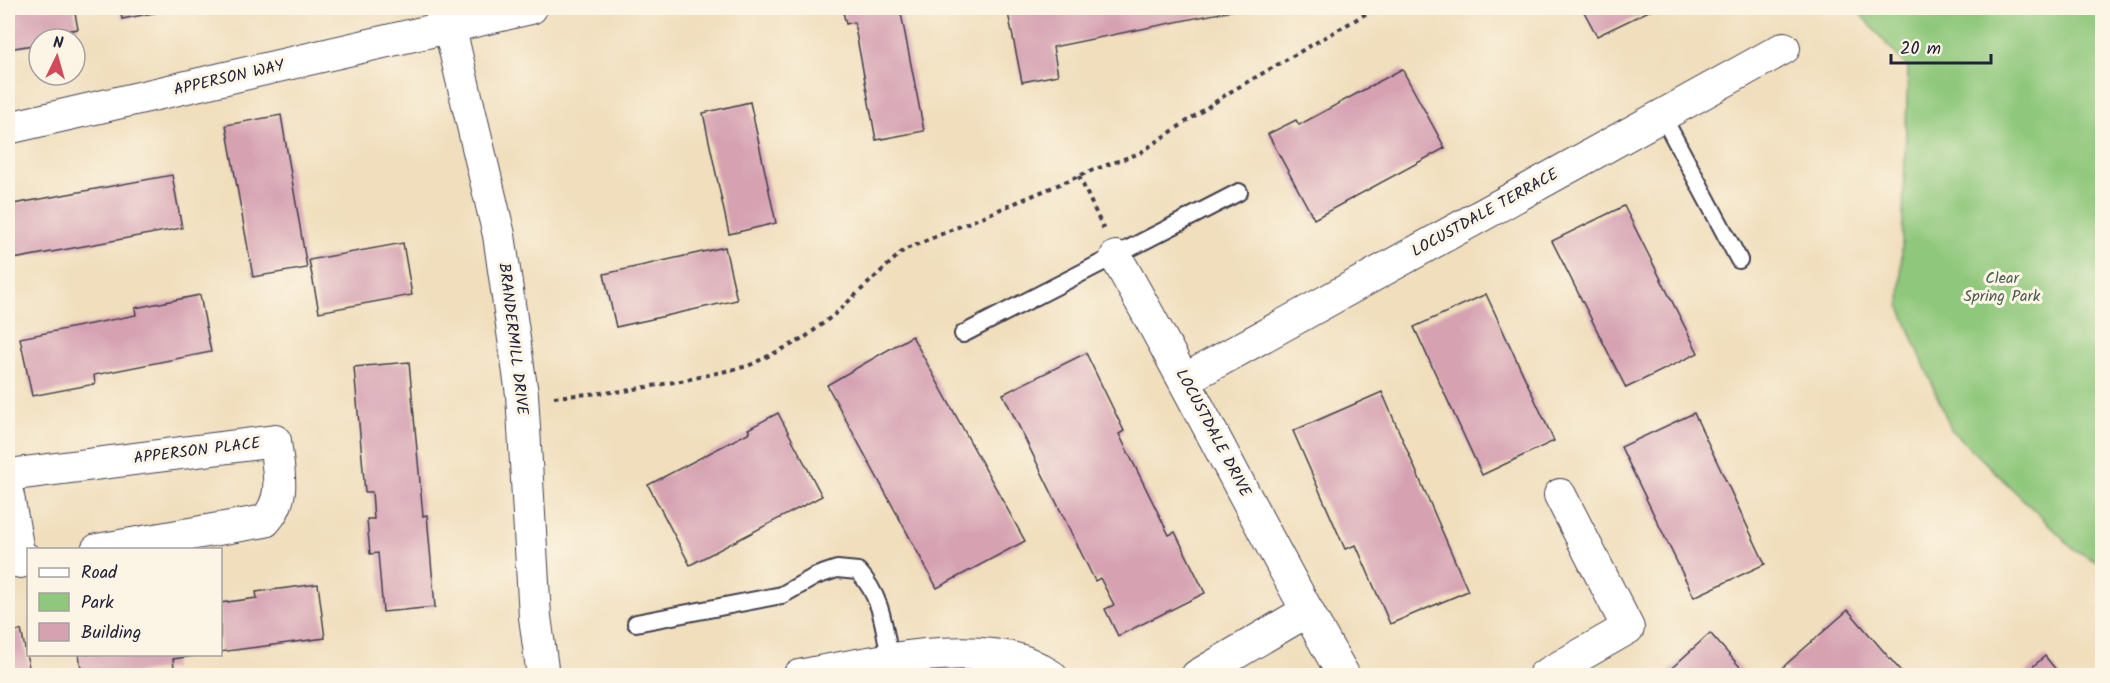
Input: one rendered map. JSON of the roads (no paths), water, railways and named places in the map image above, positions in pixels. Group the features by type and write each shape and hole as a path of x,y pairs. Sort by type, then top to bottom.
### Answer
{"street":[{"name":"APPERSON WAY","path":"8,128 448,17 531,8"},
{"name":"BRANDERMILL DRIVE","path":"448,17 499,235 522,400 535,617 543,675"},
{"name":"LOCUSTDALE TERRACE","path":"1186,379 1784,48"},
{"name":"LOCUSTDALE DRIVE","path":"1116,256 1186,379 1306,611 1344,675"},
{"name":"APPERSON PLACE","path":"8,475 276,441 280,491 276,509 265,521 103,548"},
{"path":"1544,675 1628,628 1560,495"},
{"path":"8,496 19,562"},
{"path":"1197,675 1306,611"},
{"path":"799,675 890,659 972,653 1023,661 1051,675"}],"lane":[{"path":"1662,115 1739,260"},
{"path":"963,334 1239,192"},
{"path":"636,623 782,595 816,576 837,569 858,571 871,585 880,603 890,659"}],"park label":[{"name":"Clear Spring Park","path":"2002,287"}]}
